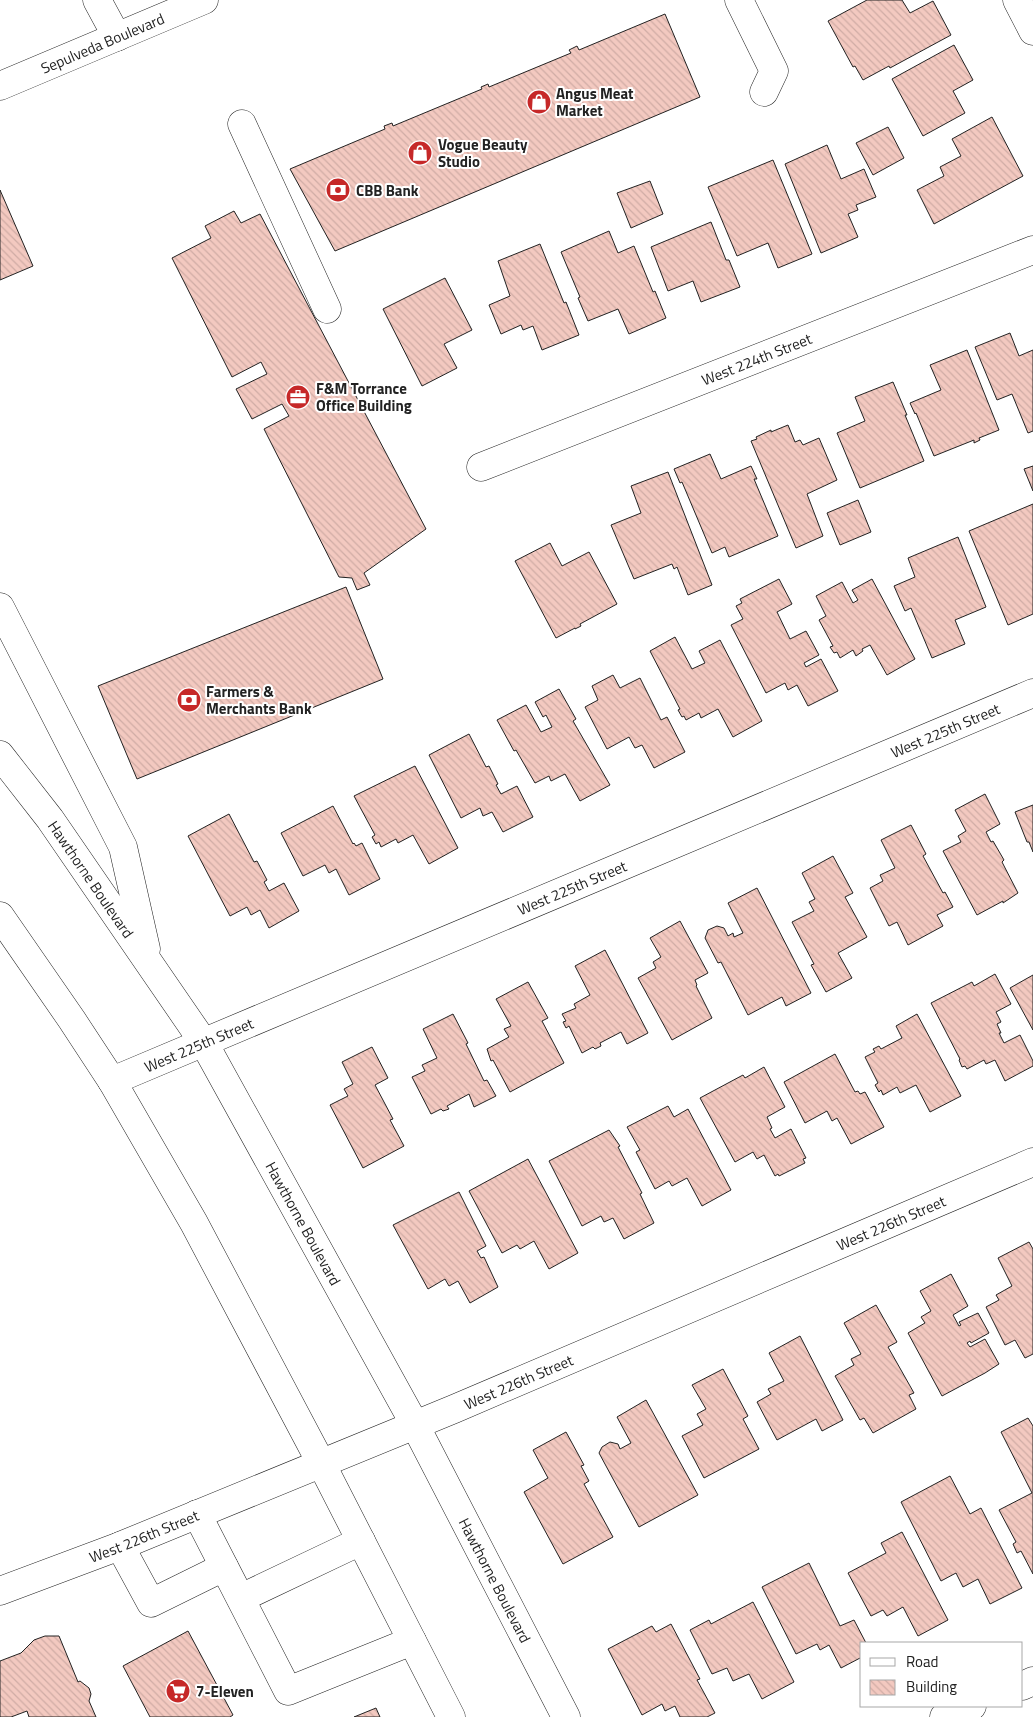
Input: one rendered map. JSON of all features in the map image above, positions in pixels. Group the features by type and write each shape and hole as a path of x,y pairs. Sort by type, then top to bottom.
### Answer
{"street":[{"path":"97,0 117,37"},
{"name":"Sepulveda Boulevard","path":"0,86 204,0"},
{"path":"739,0 774,71 764,92"},
{"path":"1017,0 1033,31"},
{"path":"242,124 327,308"},
{"name":"West 224th Street","path":"481,467 1033,250"},
{"path":"0,607 123,847 150,965"},
{"name":"West 225th Street","path":"112,1081 1033,694"},
{"name":"Hawthorne Boulevard","path":"0,754 50,819 204,1043 414,1425 566,1717"},
{"path":"0,916 112,1081 194,1223 321,1463 451,1717"},
{"name":"West 226th Street","path":"0,1591 120,1546 414,1425 1033,1162"},
{"path":"197,1514 288,1691 412,1641"},
{"path":"240,1598 361,1541"},
{"path":"120,1546 150,1603 224,1567"},
{"path":"944,1717 969,1707"}],"building":[{"path":"867,0 902,0 910,13 933,1 951,35 890,68 889,66 863,80 855,66 853,67 828,21"},
{"path":"665,14 700,97 335,251 290,169 385,129 384,126 392,123 393,126 482,89 481,87 488,84 489,87 571,53 569,50 577,46 579,50"},
{"path":"954,45 973,80 953,91 965,113 923,136 892,79"},
{"path":"992,117 1023,176 934,224 917,190 944,176 940,167 961,156 952,139"},
{"path":"888,127 904,158 873,175 856,143"},
{"path":"827,145 841,179 864,169 876,197 856,205 858,210 848,214 858,237 821,253 785,164"},
{"path":"773,160 812,254 778,268 768,243 737,256 708,187"},
{"path":"650,181 663,214 631,228 617,193"},
{"path":"0,190 33,266 0,280"},
{"name":"F&M Torrance Office Building","path":"234,211 241,223 260,214 426,529 364,573 370,585 357,590 352,578 339,577 264,429 289,416 282,404 252,419 236,389 267,374 261,362 232,377 172,258 211,238 205,226"},
{"path":"711,222 726,260 729,260 740,287 701,302 693,281 668,291 651,247"},
{"path":"609,231 618,253 634,246 666,318 629,334 618,309 588,321 561,252"},
{"path":"540,244 579,335 542,350 533,326 523,330 521,325 501,334 489,305 510,296 498,261"},
{"path":"445,278 472,330 444,344 457,368 422,386 383,309"},
{"path":"1010,333 1019,356 1033,350 1033,431 1028,433 1012,394 997,400 975,347"},
{"path":"967,350 999,430 979,438 980,440 974,443 974,440 934,456 910,403 941,390 930,365"},
{"path":"893,382 924,461 860,488 837,433 865,421 855,397"},
{"path":"788,425 795,442 800,440 803,445 819,438 837,480 807,494 823,536 796,548 751,441 771,430 771,432"},
{"path":"710,454 721,479 751,466 757,479 754,479 778,536 729,557 725,547 712,553 682,482 680,483 674,469"},
{"path":"1033,466 1033,491 1024,469"},
{"path":"668,472 712,585 688,595 677,567 674,569 672,564 634,579 611,525 641,513 631,486"},
{"path":"858,500 871,532 840,545 827,513"},
{"path":"1033,504 1033,614 1008,625 969,531"},
{"path":"958,537 986,607 955,620 965,644 932,658 911,608 905,611 894,586 915,577 908,558"},
{"path":"550,543 562,566 589,552 617,604 580,624 581,626 556,638 515,561"},
{"path":"779,579 792,604 777,612 790,639 806,631 819,655 804,663 806,667 821,659 838,691 808,706 797,685 788,690 785,683 766,693 731,625 743,619 736,606 742,603 740,599"},
{"path":"872,579 915,659 887,675 870,645 862,649 863,651 856,656 853,650 840,658 837,652 834,653 830,647 833,646 819,620 826,616 816,596 842,582 853,603 858,600 852,590"},
{"path":"346,587 383,679 137,779 98,686"},
{"path":"675,637 692,669 705,663 699,651 720,640 762,721 733,737 718,709 701,718 699,713 686,720 684,716 682,717 678,710 680,709 650,651"},
{"path":"613,675 620,688 640,678 661,720 667,717 685,752 654,768 642,745 635,748 629,737 607,749 585,707 598,700 592,686"},
{"path":"559,689 576,719 573,721 610,785 580,801 565,774 551,781 549,776 535,783 497,720 526,705 541,732 552,727 546,715 543,717 535,702"},
{"path":"469,734 486,767 489,766 501,794 517,786 533,817 503,832 492,812 483,816 480,808 461,818 429,755"},
{"path":"415,766 458,848 429,864 413,835 398,843 396,839 381,847 379,842 376,844 372,837 375,835 354,796"},
{"path":"985,794 1000,824 986,832 1004,860 1002,862 1018,893 1003,903 1003,901 977,915 943,851 961,842 958,836 966,831 955,810"},
{"path":"1033,805 1033,852 1015,812"},
{"path":"333,806 353,844 356,846 362,843 380,879 349,895 336,869 329,873 325,865 303,876 281,833"},
{"path":"229,814 254,862 257,861 267,880 264,882 269,891 284,883 299,911 269,928 260,910 251,915 247,907 230,916 188,836"},
{"path":"911,825 926,854 923,856 943,893 945,892 953,907 937,915 943,926 908,945 897,922 889,926 870,888 883,881 880,875 895,868 881,840"},
{"path":"833,856 853,893 845,897 867,937 838,953 852,978 826,992 811,965 814,964 792,922 814,911 809,902 815,899 802,873"},
{"path":"757,888 811,993 786,1006 782,997 748,1015 721,962 718,963 705,938 708,930 717,926 724,928 728,936 733,933 734,937 743,933 728,903"},
{"path":"680,921 708,973 695,980 696,986 712,1018 672,1040 638,978 656,968 653,962 661,957 650,938"},
{"path":"605,950 648,1033 627,1044 621,1032 600,1043 601,1046 595,1049 593,1047 582,1053 569,1026 566,1028 563,1022 566,1021 562,1014 576,1008 574,1004 590,995 575,966"},
{"path":"995,974 1011,1004 996,1012 1001,1022 997,1024 1001,1033 999,1033 1004,1043 1020,1035 1033,1061 1033,1066 1005,1081 995,1060 986,1064 984,1060 967,1069 965,1066 962,1067 960,1059 931,1003 972,982 974,986"},
{"path":"1033,975 1033,1030 1010,988"},
{"path":"528,982 548,1018 542,1021 564,1063 510,1092 493,1060 491,1061 487,1049 509,1037 504,1029 511,1026 496,999"},
{"path":"453,1014 484,1081 487,1080 496,1096 474,1107 469,1094 447,1106 449,1109 443,1111 441,1109 431,1114 412,1077 425,1071 422,1065 437,1058 423,1029"},
{"path":"917,1014 961,1096 930,1112 916,1085 900,1093 897,1087 883,1095 881,1090 879,1092 875,1085 878,1083 865,1057 875,1052 873,1049 879,1046 881,1049 902,1038 896,1026"},
{"path":"372,1047 388,1078 375,1085 393,1119 390,1120 404,1146 363,1168 330,1105 348,1096 344,1089 353,1084 342,1062"},
{"path":"835,1054 855,1092 858,1091 860,1094 865,1092 884,1127 851,1144 837,1118 832,1121 827,1111 805,1123 784,1082"},
{"path":"764,1067 785,1107 767,1117 772,1128 770,1129 775,1138 791,1129 806,1158 803,1159 805,1163 779,1176 778,1174 775,1176 764,1155 757,1159 753,1152 735,1162 700,1098 743,1075 745,1078"},
{"path":"668,1106 674,1117 688,1109 731,1190 702,1206 687,1178 672,1186 669,1181 655,1189 636,1152 640,1150 627,1127"},
{"path":"609,1130 620,1146 618,1147 642,1193 640,1194 654,1223 624,1239 613,1218 604,1222 601,1216 582,1226 549,1161"},
{"path":"528,1159 578,1253 549,1269 534,1241 520,1249 517,1245 502,1253 469,1191"},
{"path":"459,1192 486,1246 477,1251 481,1258 484,1257 498,1287 470,1303 458,1281 449,1286 445,1279 428,1289 393,1225"},
{"path":"1029,1242 1033,1249 1033,1354 1025,1358 1015,1340 1005,1345 986,1307 999,1300 996,1295 1012,1286 998,1258"},
{"path":"951,1274 968,1306 953,1315 959,1326 961,1325 959,1322 978,1313 989,1333 971,1343 970,1341 967,1343 970,1347 985,1339 999,1364 942,1396 908,1333 925,1323 921,1317 931,1311 920,1291"},
{"path":"876,1305 897,1342 888,1347 914,1393 909,1395 916,1409 873,1433 864,1418 860,1420 835,1376 854,1365 851,1359 861,1354 844,1323"},
{"path":"800,1336 843,1420 822,1431 816,1419 777,1440 757,1402 771,1394 768,1389 784,1381 769,1353"},
{"path":"723,1369 748,1416 743,1419 759,1449 704,1478 682,1436 703,1425 697,1414 706,1409 692,1385"},
{"path":"646,1400 698,1495 639,1527 599,1453 602,1447 610,1442 618,1444 620,1449 631,1443 617,1417"},
{"path":"1028,1418 1033,1426 1033,1574 1021,1551 1017,1553 1013,1544 1016,1542 999,1510 1032,1493 1001,1432"},
{"path":"566,1432 584,1465 581,1466 589,1481 584,1484 613,1537 563,1564 524,1492 548,1478 533,1450"},
{"path":"950,1476 970,1514 981,1508 1022,1588 990,1604 978,1579 963,1587 956,1573 941,1581 901,1502"},
{"path":"902,1532 948,1620 918,1636 903,1607 887,1616 883,1610 871,1616 848,1573 886,1553 881,1543"},
{"path":"809,1563 840,1626 854,1620 865,1642 860,1642 860,1658 841,1668 829,1645 820,1650 817,1644 796,1654 762,1587"},
{"path":"753,1602 794,1682 762,1699 749,1674 733,1681 727,1668 712,1674 690,1630 709,1620 711,1624"},
{"path":"671,1624 700,1679 697,1680 715,1713 707,1717 680,1717 675,1706 665,1711 662,1704 642,1715 608,1649 652,1626 656,1632"},
{"name":"7-Eleven","path":"188,1631 233,1715 230,1717 150,1717 123,1666"},
{"path":"45,1636 59,1636 78,1682 80,1681 89,1688 91,1694 89,1701 96,1717 29,1717 27,1711 11,1717 0,1717 0,1661 21,1653 34,1640"},
{"path":"376,1708 380,1717 354,1717"}],"place":[{"name":"Angus Meat Market","path":"539,102"},
{"name":"Vogue Beauty Studio","path":"420,153"},
{"name":"CBB Bank","path":"338,190"},
{"name":"F&M Torrance Office Building","path":"298,397"},
{"name":"Farmers & Merchants Bank","path":"189,700"},
{"name":"7-Eleven","path":"178,1691"}]}
